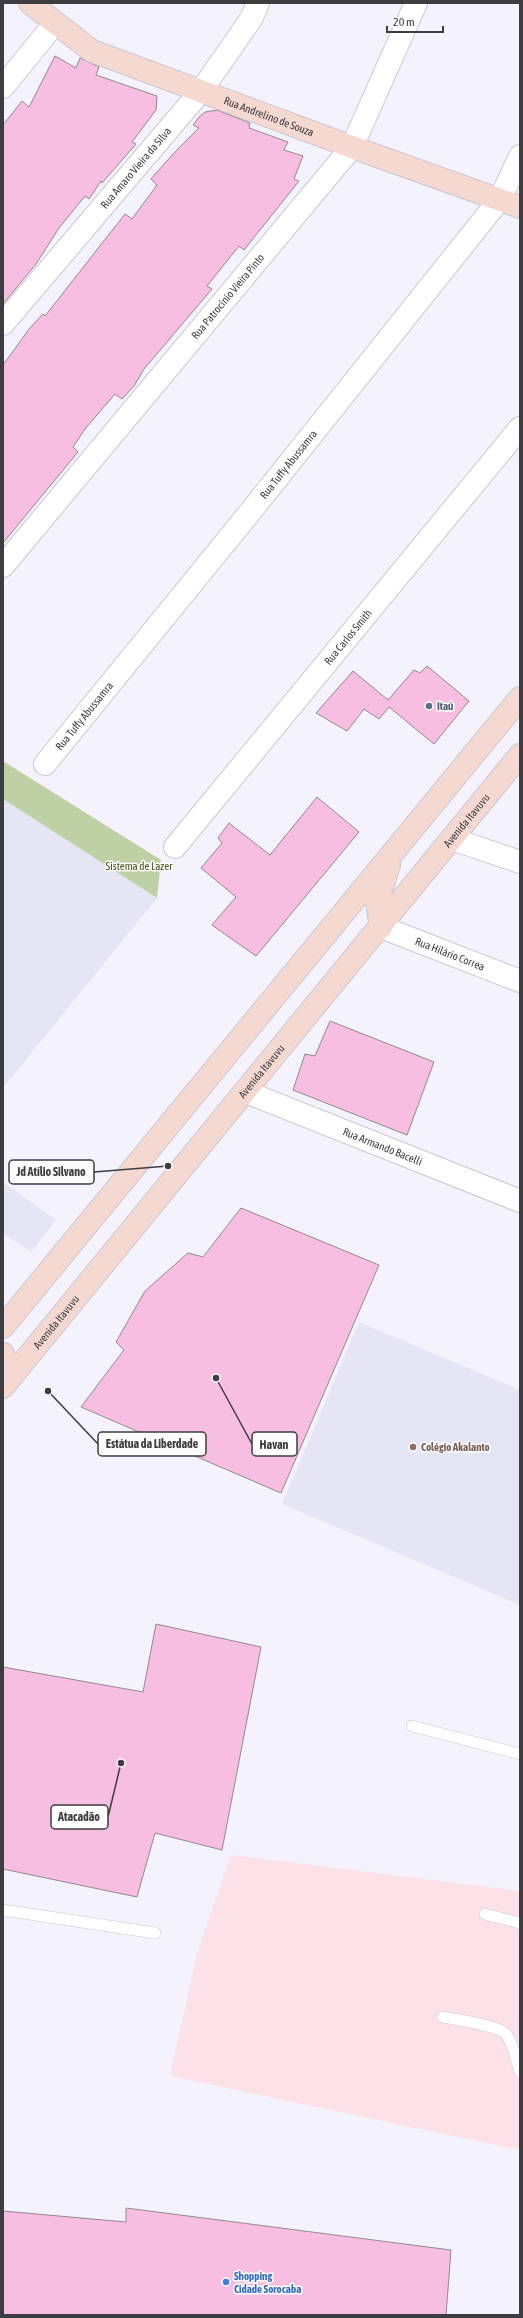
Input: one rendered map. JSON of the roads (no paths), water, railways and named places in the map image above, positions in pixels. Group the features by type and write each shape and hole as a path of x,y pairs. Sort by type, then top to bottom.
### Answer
{"main road":[{"name":"Rua Andrelino de Souza","path":"30,3 92,51 352,148 520,207"},
{"path":"3,1327 520,698"},
{"name":"Avenida Itavuvu","path":"3,1388 520,755"},
{"path":"381,927 377,903 393,854"},
{"path":"3,1354 6,1361 3,1376"}],"street":[{"name":"Rua Amaro Vieira da Silva","path":"3,324 201,91 251,19 258,3"},
{"name":"Rua Patrocínio Vieira Pinto","path":"3,566 352,148 416,3"},
{"path":"3,87 55,23"},
{"name":"Rua Tuffy Abussamra","path":"45,764 255,506 500,199 520,156"},
{"name":"Rua Carlos Smith","path":"175,847 520,428"},
{"path":"452,839 520,862"},
{"name":"Rua Hilário Correa","path":"381,927 520,981"},
{"name":"Rua Armando Bacelli","path":"246,1092 520,1200"}],"lane":[{"path":"412,1726 520,1754"},
{"path":"3,1910 155,1933"},
{"path":"485,1914 520,1923"},
{"path":"443,2017 496,2029 504,2033 511,2042 520,2072"}],"place":[{"name":"Itaú","path":"429,706"},
{"name":"Jd Atílio Silvano","path":"168,1166"},
{"name":"Havan","path":"216,1378"},
{"name":"Estátua da Liberdade","path":"48,1391"},
{"name":"Colégio Akalanto","path":"413,1447"},
{"name":"Atacadão","path":"121,1763"},
{"name":"Shopping Cidade Sorocaba","path":"226,2282"}],"park label":[{"name":"Sistema de Lazer","path":"139,866"}]}
